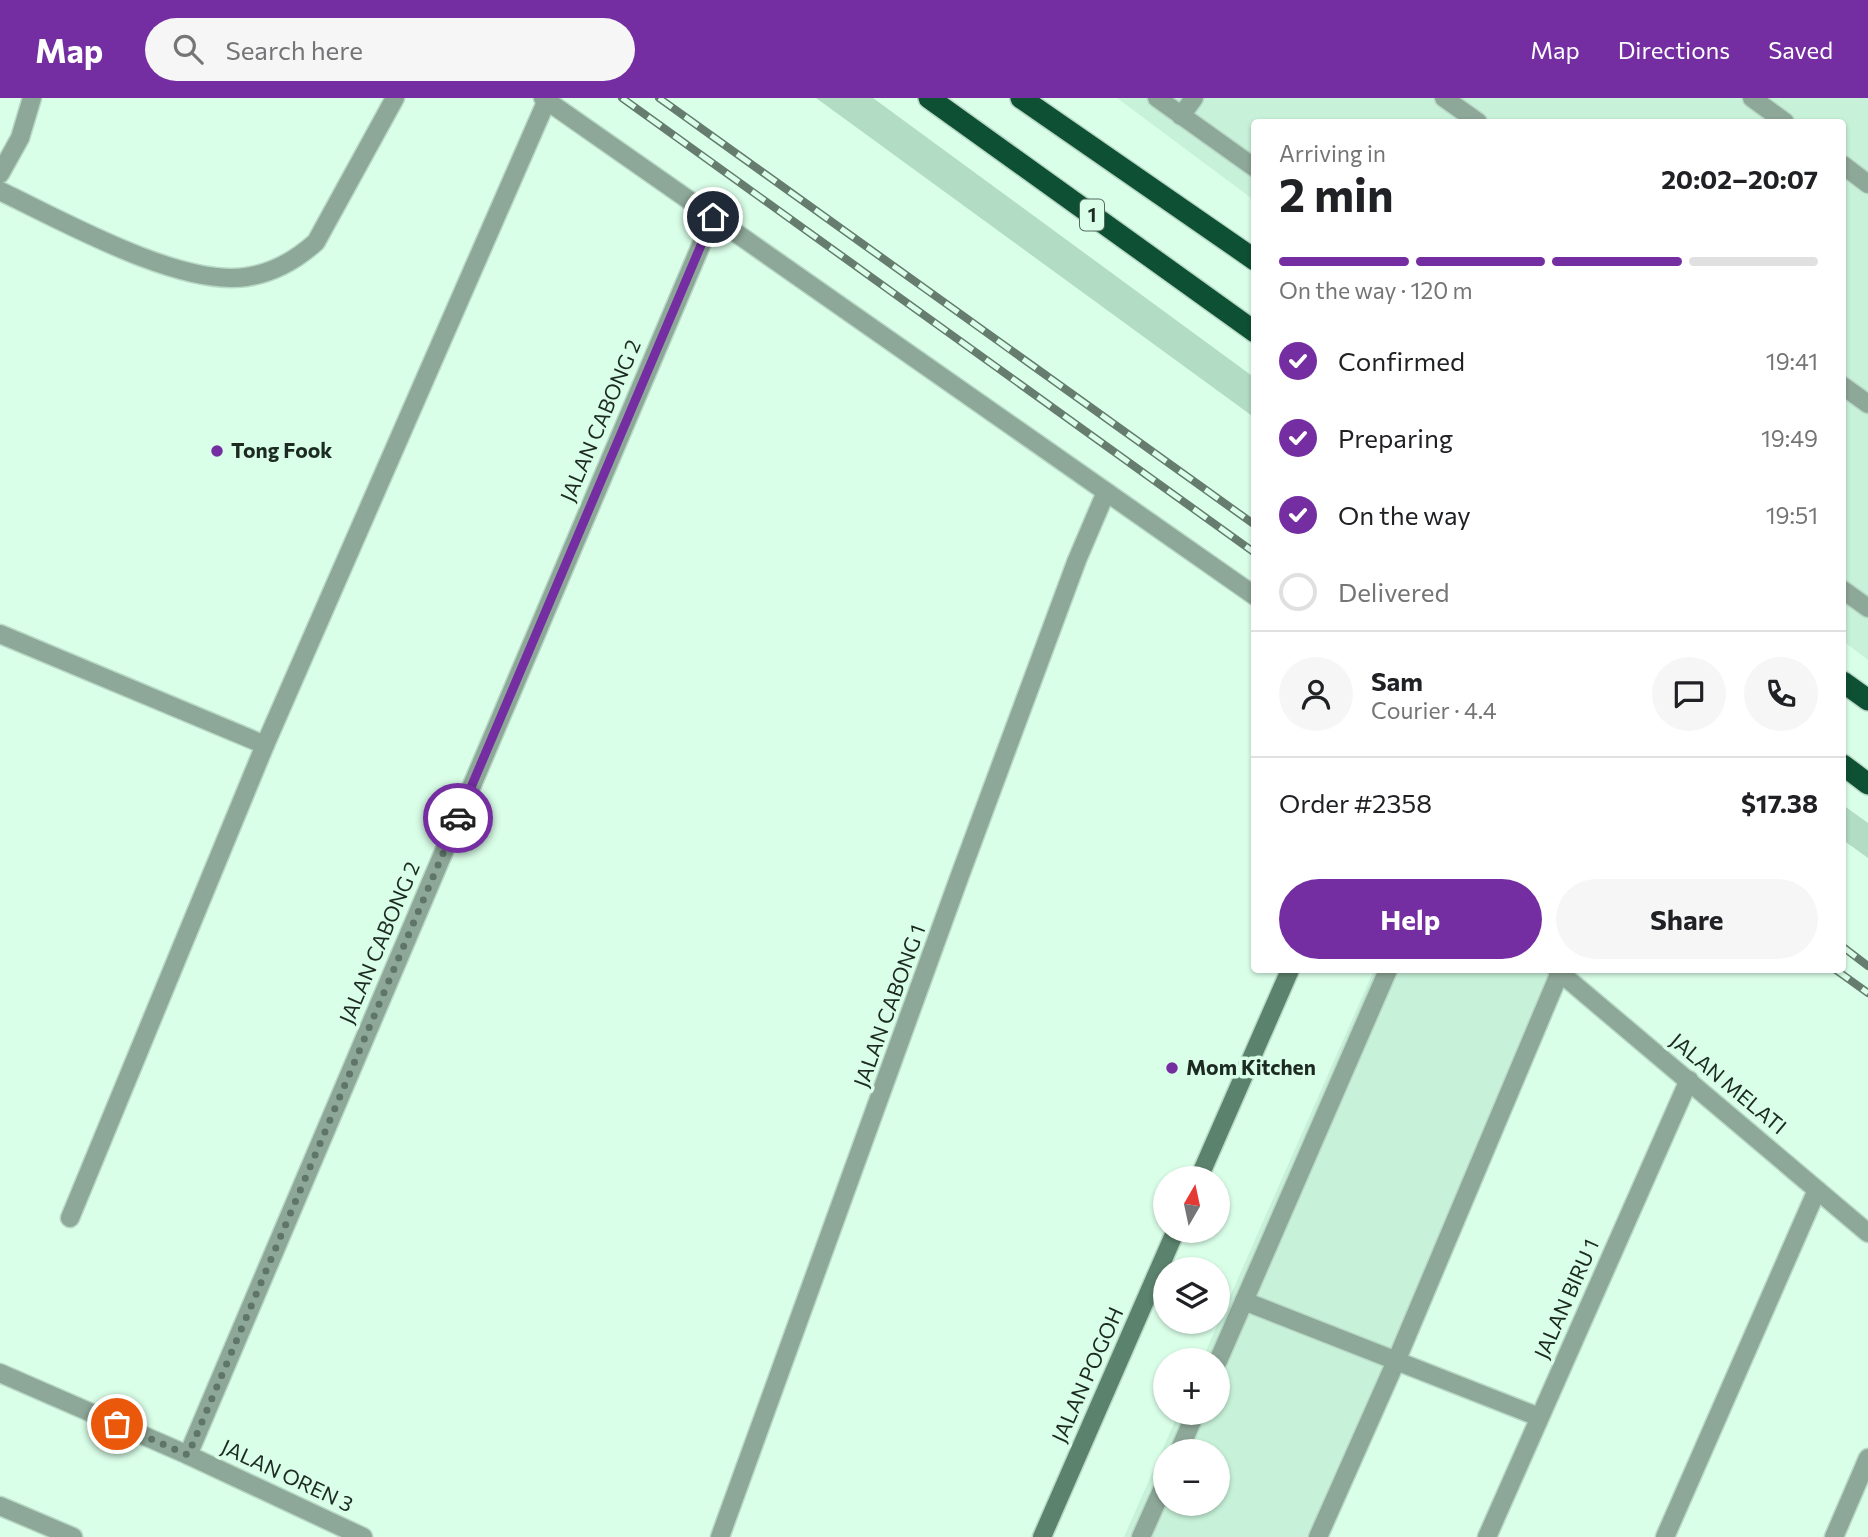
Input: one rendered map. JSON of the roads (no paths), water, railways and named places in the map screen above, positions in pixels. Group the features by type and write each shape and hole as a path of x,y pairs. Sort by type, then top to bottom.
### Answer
{"highway":[{"name":"1","path":"929,98 1251,329"},
{"path":"1021,98 1251,257"},
{"path":"1846,684 1868,701"},
{"path":"1846,767 1867,781"}],"main road":[{"path":"1204,1166 1289,973"},
{"name":"JALAN POGOH","path":"1042,1537 1170,1243"}],"street":[{"path":"0,174 20,138 32,98"},
{"path":"0,191 97,238 169,266 206,276 245,278 296,259 316,242 395,98"},
{"path":"1157,98 1251,165"},
{"path":"1181,116 1194,98"},
{"path":"1444,98 1474,119"},
{"path":"1752,98 1781,119"},
{"path":"70,1218 265,745 545,99 1251,593"},
{"path":"1846,167 1868,184"},
{"name":"JALAN CABONG 2","path":"188,1455 713,217"},
{"path":"1846,388 1868,404"},
{"name":"JALAN CABONG 1","path":"720,1537 1077,560 1106,492"},
{"path":"1846,592 1868,608"},
{"path":"0,634 265,745"},
{"path":"1224,1348 1387,973"},
{"path":"1318,1537 1397,1359 1557,973"},
{"name":"JALAN MELATI","path":"1560,973 1868,1234"},
{"name":"JALAN BIRU 1","path":"1488,1537 1689,1080"},
{"path":"1665,1537 1817,1190"},
{"path":"1244,1301 1539,1417"},
{"name":"JALAN OREN 3","path":"0,1373 188,1455 363,1537"},
{"path":"1834,1537 1868,1458"},
{"path":"0,1506 73,1537"},
{"path":"1141,1537 1153,1510"}],"railway":[{"path":"622,98 1251,550"},
{"path":"659,98 1251,522"},
{"path":"1846,949 1868,966"},
{"path":"1840,973 1868,993"}],"place":[{"name":"Tong Fook","path":"217,451"},
{"name":"Mom Kitchen","path":"1172,1068"}]}
